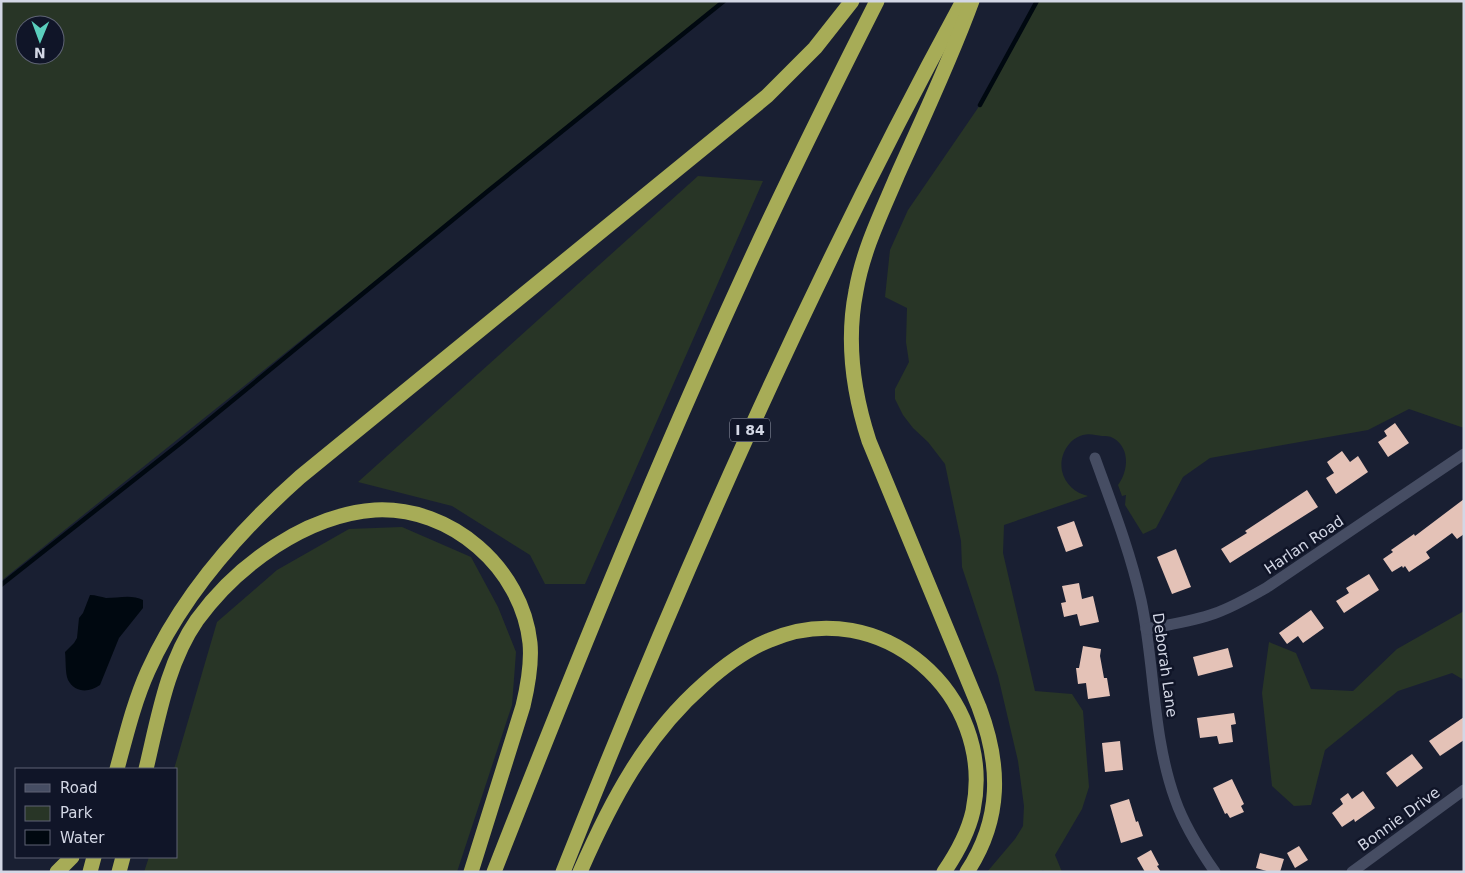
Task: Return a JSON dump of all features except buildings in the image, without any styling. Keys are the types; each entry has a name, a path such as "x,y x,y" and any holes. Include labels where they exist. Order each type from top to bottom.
{"highway":[{"path":"117,768 138,698 148,671 168,630 184,604 206,575 250,524 314,466 767,96 815,48 852,1"},
{"path":"494,872 607,592 710,349 775,208 877,1"},
{"name":"I 84","path":"563,872 655,645 750,430 800,322 856,209 963,1"},
{"path":"967,872 983,843 992,814 996,783 992,745 979,708 869,441 859,407 854,378 851,331 856,291 870,241 958,38 972,1"},
{"path":"146,768 168,685 180,651 197,620 235,577 259,556 284,540 333,520 376,510 398,511 420,516 445,525 466,537 496,565 518,600 527,625 530,642 529,678 523,706 471,872"},
{"path":"580,872 596,835 624,782 654,735 684,702 721,669 755,647 787,634 822,629 859,632 905,651 939,680 963,717 968,728 974,754 975,799 964,836 944,872"},
{"path":"57,872 71,858"},
{"path":"90,872 94,858"},
{"path":"119,872 123,858"}],"street":[{"name":"Harlan Road","path":"1146,629 1182,623 1211,615 1266,588 1464,454"},
{"name":"Deborah Lane","path":"1095,458 1124,539 1140,597 1167,776 1184,821 1215,872"},
{"name":"Bonnie Drive","path":"1352,872 1464,790"}],"green space":[{"path":"1,1 724,1 1,581"},
{"path":"1037,1 1464,1 1464,428 1409,409 1368,430 1210,458 1183,477 1156,528 1143,534 1125,505 1126,495 1122,496 1118,485 1126,467 1125,454 1119,442 1110,437 1090,434 1073,440 1063,454 1062,471 1071,487 1079,493 1088,496 1004,525 1003,553 1035,691 1072,694 1083,711 1089,787 1082,809 1055,855 1062,872 1044,872 1043,870 1041,872 987,872 1015,839 1023,826 1024,806 1018,761 998,676 962,567 961,541 945,464 903,415 895,399 895,389 909,362 906,342 907,308 885,297 890,250 908,210 980,105"},
{"path":"698,176 763,181 585,584 545,584 530,555 452,506 358,482"},
{"path":"402,527 471,557 498,607 516,652 512,705 457,872 144,872 149,858 178,858 178,768 174,768 217,622 277,570 349,529"},
{"path":"1464,611 1464,680 1452,673 1398,691 1325,750 1311,805 1294,806 1272,786 1262,693 1269,642 1296,653 1311,689 1353,691 1397,649"}],"water":[{"path":"90,595 106,598 139,598 143,600 143,608 119,638 100,685 96,688 82,690 74,687 68,680 65,652 77,638 79,618"}],"waterway":[{"path":"1,585 182,442 488,191 724,1"},
{"path":"980,105 1037,1"}]}
